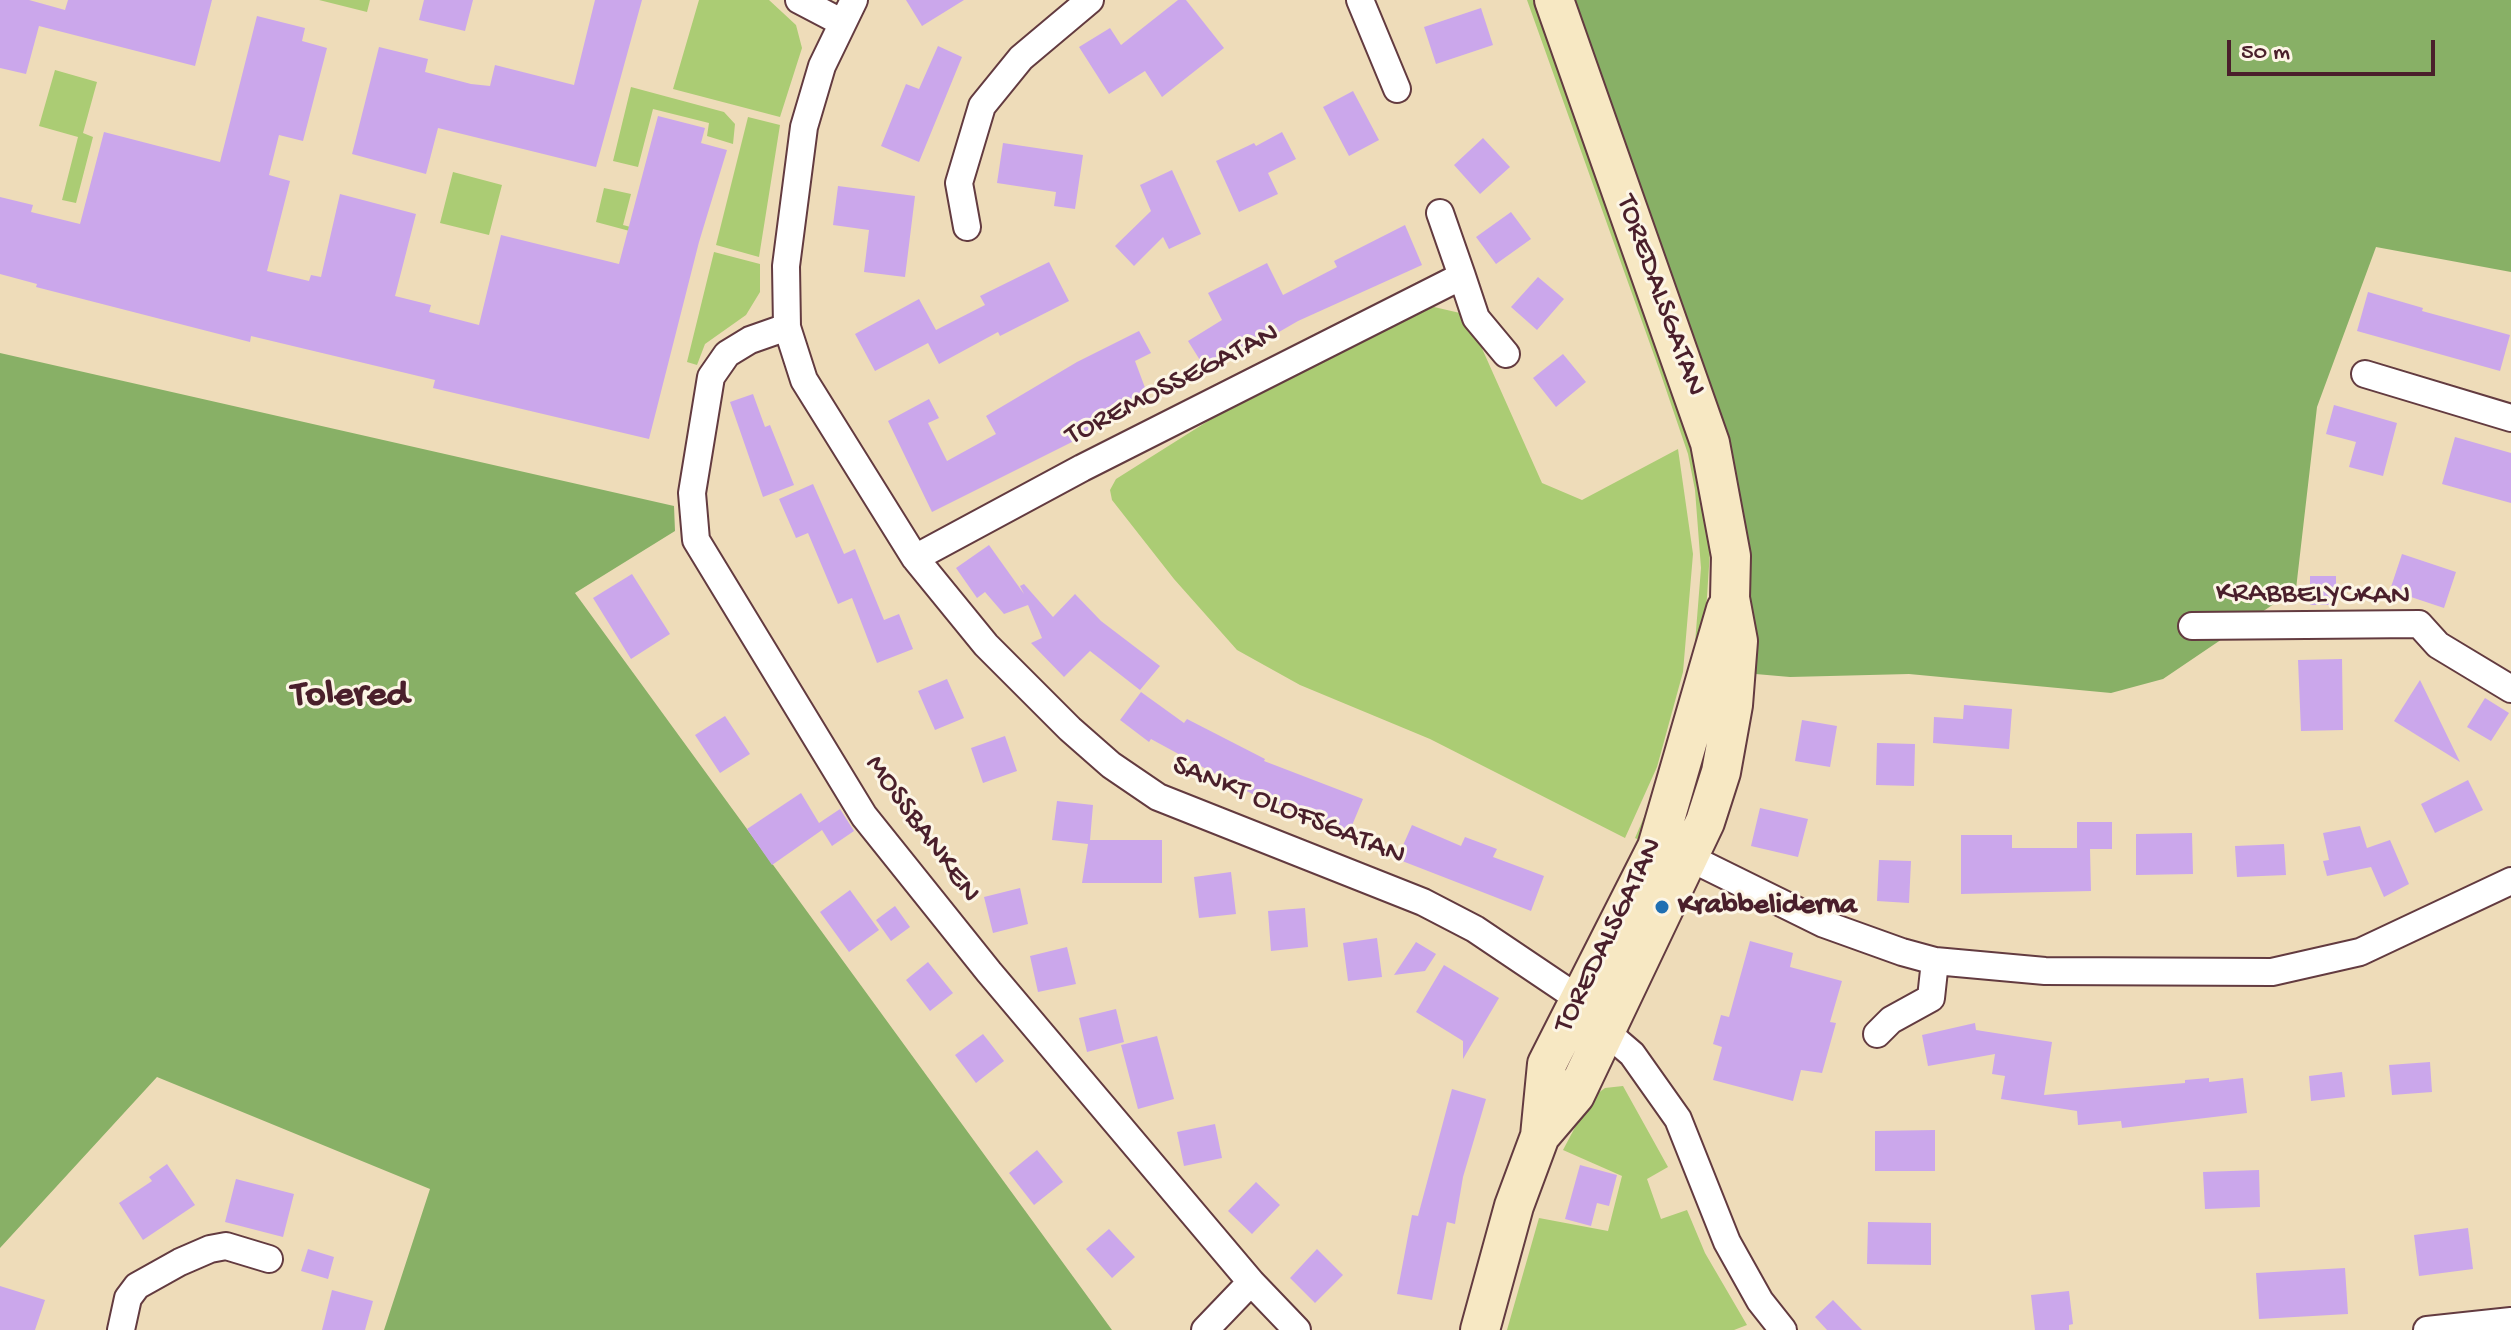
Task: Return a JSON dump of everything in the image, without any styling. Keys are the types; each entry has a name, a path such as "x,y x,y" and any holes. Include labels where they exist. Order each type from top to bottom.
{"street":[{"path":"799,0 848,11"},
{"path":"967,227 959,183 982,106 1021,58 1090,0"},
{"path":"1360,0 1397,89"},
{"name":"TOREDALSGATAN","path":"1540,1136 1575,1095 1604,1030 1673,852 1715,638 1730,598 1731,556 1710,443 1554,0"},
{"name":"SANKT OLOFSGATAN","path":"848,11 822,66 804,127 786,266 787,327 804,380 915,558 986,645 1070,729 1111,765 1151,792 1423,902 1475,929 1579,999 1604,1030 1632,1054 1678,1119 1727,1242 1773,1328"},
{"path":"1440,213 1476,318 1506,354"},
{"name":"TOREMOSSEGATAN","path":"915,558 1082,468 1462,276"},
{"name":"MOSSBANKEN","path":"787,327 750,340 727,354 711,377 692,493 696,540 864,816 998,983 1251,1282 1297,1330"},
{"path":"2365,374 2511,418"},
{"name":"KRABBELYCKAN","path":"2192,626 2419,624 2438,645 2511,689"},
{"path":"1673,852 1824,924 1935,961 2045,971 2272,972 2360,952 2511,881"},
{"name":"TOREDALSGATAN","path":"1480,1330 1514,1206 1540,1136 1547,1064 1579,999 1673,852"},
{"path":"1877,1034 1891,1020 1931,998 1935,961"},
{"path":"121,1330 128,1298 137,1286 180,1262 210,1249 226,1246 269,1259"},
{"path":"1205,1330 1251,1282"},
{"path":"2427,1330 2511,1321"}],"green space":[{"path":"319,0 370,0 367,12"},
{"path":"699,0 769,0 796,25 802,48 780,117 673,89"},
{"path":"1527,0 1536,0 1677,392 1704,496 1710,551 1704,642 1689,709 1648,844 1635,838 1672,752 1692,681 1701,568 1695,490 1688,454 1659,369"},
{"path":"1571,0 2511,0 2511,272 2376,247 2317,407 2296,589 2163,679 2111,693 1909,674 1790,677 1744,673 1747,647"},
{"path":"55,70 97,82 83,133 93,137 76,203 62,200 78,137 39,126"},
{"path":"631,87 724,112 735,124 733,144 707,136 709,123 653,109 638,167 613,161"},
{"path":"748,117 780,125 759,257 716,245"},
{"path":"453,172 502,185 489,235 440,223"},
{"path":"604,188 631,194 623,225 683,241 682,245 596,222"},
{"path":"714,252 760,264 760,292 746,315 705,344 697,365 687,362"},
{"path":"1434,307 1460,313 1472,326 1542,483 1582,500 1678,449 1693,554 1683,672 1657,767 1625,838 1430,739 1300,685 1237,650 1174,579 1112,500 1110,490 1116,479 1216,416 1410,314"},
{"path":"0,353 674,506 675,531 575,593 1112,1330 384,1330 430,1189 157,1077 0,1248"},
{"path":"1623,1086 1668,1167 1647,1179 1661,1219 1687,1210 1705,1253 1747,1325 1734,1330 1507,1330 1539,1218 1608,1231 1622,1176 1563,1150 1590,1099 1605,1088"}],"building":[{"path":"0,0 29,0 65,10 68,0 212,0 195,66 39,26 26,74 0,68"},
{"path":"424,0 473,0 465,31 419,20"},
{"path":"595,0 642,0 596,167 438,128 426,174 352,154 379,47 428,59 425,72 471,84 490,86 495,65 574,85"},
{"path":"906,0 964,0 922,26"},
{"path":"1178,0 1186,0 1224,48 1162,97 1145,71 1109,94 1079,47 1110,28 1121,45"},
{"path":"1481,8 1493,45 1436,64 1424,27"},
{"path":"257,16 305,28 302,41 327,48 303,141 279,135 269,175 290,181 267,271 309,281 311,275 321,277 340,194 416,214 395,296 431,305 429,312 479,325 501,235 619,264 658,116 705,128 701,143 727,150 699,242 649,439 433,388 435,380 251,336 250,342 36,287 37,284 0,274 0,197 33,205 31,212 80,224 104,132 220,162"},
{"path":"938,46 962,57 919,162 881,146 906,84 919,89"},
{"path":"1353,91 1379,140 1349,156 1323,107"},
{"path":"1282,132 1296,159 1268,173 1278,194 1239,212 1216,161"},
{"path":"1483,138 1510,167 1480,194 1454,165"},
{"path":"1003,143 1083,155 1075,209 1054,206 1056,192 997,183"},
{"path":"1172,170 1201,234 1169,249 1163,237 1134,266 1115,246 1151,211 1140,185"},
{"path":"838,186 915,196 905,277 864,272 869,230 833,225"},
{"path":"1511,212 1531,239 1496,264 1476,237"},
{"path":"1405,225 1422,265 1298,321 1208,373 1188,341 1222,320 1208,293 1267,263 1283,295 1337,267 1334,261"},
{"path":"1049,262 1069,301 1000,336 998,332 939,364 928,343 875,371 855,334 919,299 936,330 985,305 980,296"},
{"path":"1538,277 1564,299 1537,330 1511,307"},
{"path":"2368,292 2423,308 2422,311 2510,335 2500,371 2357,331"},
{"path":"1139,331 1151,353 1135,361 1150,401 1106,418 1108,424 932,512 888,421 929,399 939,418 928,423 947,461 996,434 986,416 1077,362"},
{"path":"1563,354 1586,382 1556,407 1533,378"},
{"path":"753,394 765,427 770,425 794,485 763,497 730,402"},
{"path":"2334,405 2397,423 2383,476 2349,467 2356,442 2326,434"},
{"path":"2455,437 2511,453 2511,503 2442,484"},
{"path":"813,484 844,554 855,549 884,620 899,614 913,649 877,663 852,598 838,604 808,533 796,538 779,499"},
{"path":"989,545 1024,594 1020,586 1024,584 1053,617 1075,594 1101,621 1160,666 1140,690 1090,651 1064,677 1031,643 1042,638 1028,605 1004,614 985,592 977,598 956,568"},
{"path":"2402,554 2456,572 2444,608 2390,590"},
{"path":"632,574 670,634 631,659 593,598"},
{"path":"2310,576 2336,576 2336,605 2310,605"},
{"path":"2342,659 2343,730 2301,731 2298,660"},
{"path":"947,679 964,718 935,730 918,691"},
{"path":"2420,680 2460,762 2394,721"},
{"path":"1141,692 1184,723 1187,719 1264,761 1363,799 1348,835 1254,795 1151,739 1149,742 1120,720"},
{"path":"2485,698 2509,713 2491,741 2467,727"},
{"path":"1964,705 2012,709 2009,749 1933,743 1934,717 1963,719"},
{"path":"725,716 750,754 720,773 695,735"},
{"path":"1802,720 1837,726 1830,767 1795,761"},
{"path":"1005,736 1017,771 983,783 971,748"},
{"path":"1877,743 1915,744 1914,786 1876,785"},
{"path":"2468,780 2483,810 2435,833 2421,804"},
{"path":"801,793 819,823 840,809 854,831 832,846 822,830 772,865 747,829"},
{"path":"1057,801 1093,805 1090,840 1162,840 1162,883 1082,883 1088,844 1052,840"},
{"path":"1760,808 1808,819 1798,857 1751,846"},
{"path":"2077,822 2112,822 2112,849 2090,849 2091,891 1961,894 1961,835 2012,835 2012,848 2077,848"},
{"path":"1412,825 1461,846 1465,837 1497,849 1493,857 1544,876 1531,911 1397,859"},
{"path":"2360,826 2367,848 2390,840 2409,884 2384,897 2371,867 2327,876 2323,861 2329,860 2323,833"},
{"path":"2192,833 2193,874 2136,875 2136,834"},
{"path":"2284,844 2286,875 2237,877 2235,846"},
{"path":"1879,860 1911,861 1909,903 1877,901"},
{"path":"1231,872 1236,914 1199,918 1194,877"},
{"path":"1020,888 1028,924 993,933 984,897"},
{"path":"850,890 879,930 849,952 820,912"},
{"path":"895,906 910,927 891,941 876,920"},
{"path":"1305,908 1308,947 1271,951 1268,911"},
{"path":"1377,938 1382,977 1348,981 1343,943"},
{"path":"1750,941 1793,953 1790,967 1842,981 1830,1022 1836,1023 1822,1073 1801,1070 1793,1101 1713,1080 1722,1047 1713,1044 1721,1015 1729,1017"},
{"path":"1416,942 1436,954 1425,971 1394,975"},
{"path":"1067,947 1076,984 1038,992 1030,956"},
{"path":"928,962 953,993 930,1011 906,980"},
{"path":"1444,965 1499,998 1463,1059 1463,1041 1416,1012"},
{"path":"1116,1009 1124,1042 1087,1052 1079,1018"},
{"path":"1975,1023 1976,1030 2052,1042 2044,1095 2185,1083 2185,1080 2209,1078 2209,1082 2243,1078 2247,1113 2122,1128 2121,1121 2078,1125 2077,1111 2001,1099 2005,1076 1992,1074 1995,1054 1928,1066 1922,1035"},
{"path":"983,1034 1004,1061 976,1083 955,1055"},
{"path":"1157,1036 1174,1099 1138,1109 1121,1045"},
{"path":"2430,1062 2432,1092 2392,1095 2389,1065"},
{"path":"2342,1072 2345,1097 2311,1101 2309,1076"},
{"path":"1452,1089 1486,1099 1463,1177 1455,1224 1447,1222 1432,1300 1397,1294 1412,1215 1418,1216"},
{"path":"1215,1124 1222,1158 1184,1166 1177,1132"},
{"path":"1935,1130 1935,1171 1875,1171 1875,1131"},
{"path":"1037,1150 1063,1182 1034,1205 1009,1173"},
{"path":"167,1164 195,1205 143,1240 119,1203 152,1181 149,1177"},
{"path":"1580,1165 1617,1175 1609,1206 1597,1203 1591,1226 1565,1219"},
{"path":"2259,1170 2260,1207 2205,1209 2203,1172"},
{"path":"236,1179 294,1194 283,1237 225,1222"},
{"path":"1256,1182 1280,1205 1252,1234 1228,1211"},
{"path":"1868,1222 1931,1223 1931,1265 1867,1264"},
{"path":"2468,1228 2473,1269 2419,1276 2414,1235"},
{"path":"1109,1229 1135,1257 1112,1278 1086,1249"},
{"path":"308,1249 334,1257 328,1279 301,1271"},
{"path":"1317,1249 1343,1275 1315,1303 1290,1278"},
{"path":"2345,1268 2348,1314 2259,1319 2256,1273"},
{"path":"0,1286 45,1300 35,1330 0,1330"},
{"path":"332,1290 373,1301 365,1330 322,1330"},
{"path":"2069,1291 2073,1324 2069,1325 2069,1330 2035,1330 2031,1295"},
{"path":"1833,1300 1862,1330 1827,1330 1815,1317"}],"place":[{"name":"Krabbeliderna","path":"1662,907"}],"district":[{"name":"Tolered","path":"350,697"}]}
